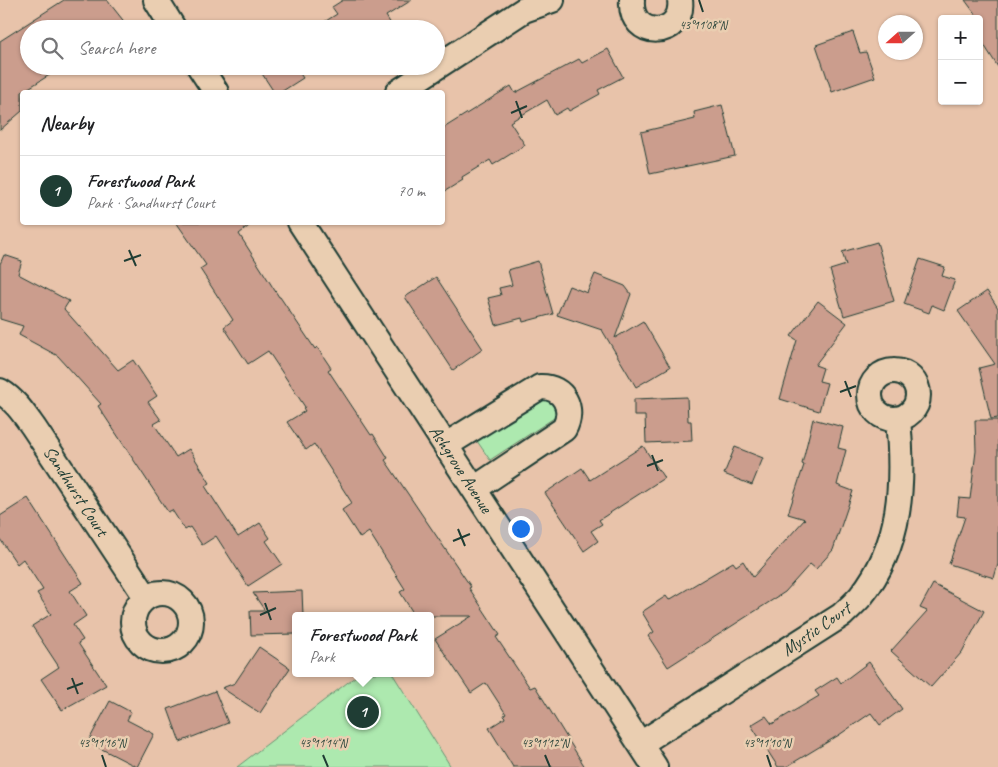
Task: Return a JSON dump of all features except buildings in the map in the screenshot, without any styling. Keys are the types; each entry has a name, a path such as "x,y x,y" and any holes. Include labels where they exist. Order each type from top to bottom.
{"street":[{"path":"156,0 168,20"},
{"path":"445,61 524,10 552,0"},
{"path":"632,0 633,15 638,22 653,30 662,30 676,21 680,13 680,0"},
{"path":"205,75 215,90"},
{"path":"401,90 424,75"},
{"name":"Ashgrove Avenue","path":"302,225 655,767"},
{"path":"446,445 540,387 553,388 565,399 569,415 564,429 474,489"},
{"name":"Sandhurst Court","path":"0,391 8,395 34,428 146,597"},
{"name":"Mystic Court","path":"640,744 842,615 861,595 887,551 896,523 900,494 898,420"}],"green space":[{"path":"544,399 550,400 557,406 557,415 490,460 477,441"},
{"path":"355,677 395,677 451,767 237,767"}],"place":[{"name":"Forestwood Park","path":"363,712"}]}
